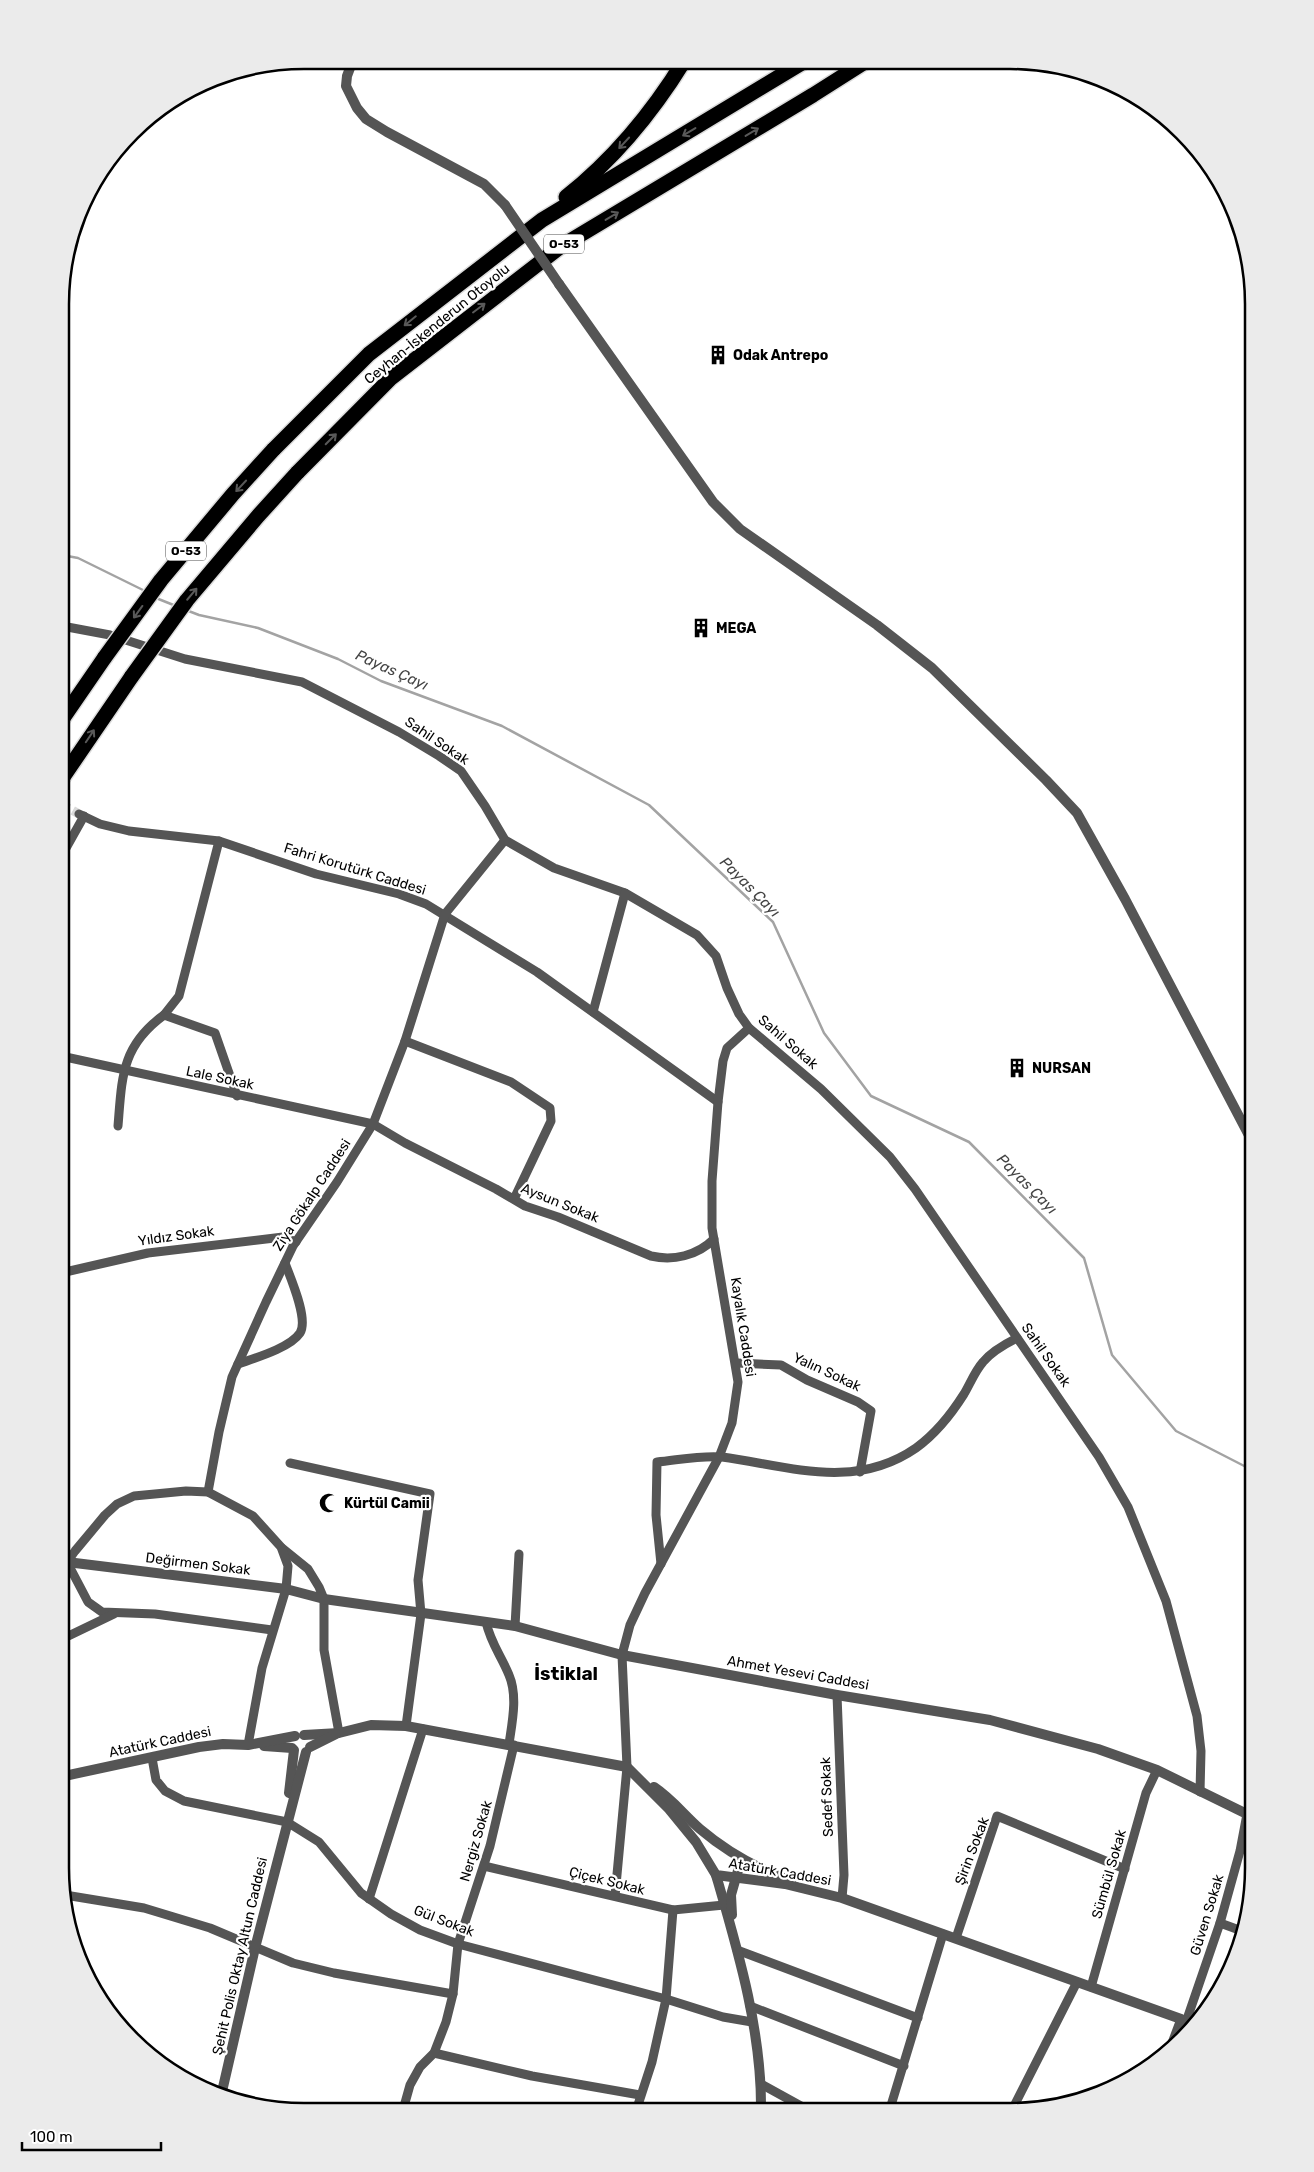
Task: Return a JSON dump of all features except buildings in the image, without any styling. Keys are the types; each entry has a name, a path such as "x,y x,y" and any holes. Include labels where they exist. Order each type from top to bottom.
{"highway":[{"path":"433,303 575,190 605,163 635,132 662,97 679,69"},
{"name":"Ceyhan-İskenderun Otoyolu","path":"69,711 161,580 274,450 369,354 542,220 794,69"},
{"name":"Ceyhan-İskenderun Otoyolu","path":"69,768 187,600 297,473 391,378 560,247 854,69"},
{"path":"813,95 864,69"}],"street":[{"path":"350,69 346,86 357,108 366,119 484,184 505,205 713,502 740,529 877,625 932,668 1077,813 1125,899 1245,1128"},
{"name":"Sahil Sokak","path":"69,627 110,635 185,659 302,682 399,732 461,771 505,840 554,868 625,892 697,935 716,956 727,988 739,1014 749,1028 822,1089 890,1157 915,1189 1099,1457 1128,1507 1166,1601 1197,1716 1201,1751 1200,1792"},
{"name":"Fahri Korutürk Caddesi","path":"69,841 82,815 100,824 129,831 219,841 316,874 399,894 426,904 536,972 718,1102"},
{"path":"445,914 505,840"},
{"path":"118,1126 123,1070 131,1052 146,1028 164,1015 179,996 219,841"},
{"path":"593,1012 605,975 625,892"},
{"name":"Ziya Gökalp Caddesi","path":"208,1492 225,1403 232,1377 296,1242 374,1124 405,1041 445,914"},
{"path":"164,1015 215,1033 237,1096"},
{"name":"Kayalık Caddesi","path":"615,1896 626,1767 622,1655 630,1625 720,1457 732,1422 738,1382 712,1228 712,1181 718,1102 727,1048 749,1028"},
{"path":"405,1041 511,1082 550,1108 552,1121 514,1199"},
{"name":"Lale Sokak","path":"69,1058 237,1096 374,1124"},
{"name":"Aysun Sokak","path":"374,1124 405,1143 525,1206 558,1217 631,1249 666,1260 699,1251 714,1239"},
{"name":"Yıldız Sokak","path":"69,1271 148,1253 283,1237 296,1242"},
{"path":"238,1364 286,1344 300,1333 303,1323 296,1292 285,1263"},
{"path":"661,1564 656,1515 658,1462 720,1457 799,1471 860,1472 892,1461 917,1447 941,1424 957,1404 983,1362 1000,1348 1017,1338"},
{"name":"Yalın Sokak","path":"736,1363 781,1365 807,1380 858,1402 871,1410 860,1472"},
{"path":"290,1464 430,1494 418,1580 421,1614 406,1726"},
{"path":"69,1561 105,1515 117,1504 134,1496 208,1492 253,1516 281,1547 308,1569 320,1587 324,1599 324,1650 339,1733 300,1753 293,1749 248,1745 262,1668 286,1589 288,1566 281,1547"},
{"path":"515,1626 520,1554"},
{"name":"Değirmen Sokak","path":"69,1562 286,1589 324,1599"},
{"path":"69,1564 92,1607 102,1612 115,1614 155,1614 272,1630"},
{"name":"Ahmet Yesevi Caddesi","path":"324,1599 515,1626 622,1655 837,1695 990,1720 1098,1749 1157,1770 1245,1814"},
{"path":"69,1636 115,1614"},
{"name":"Nergiz Sokak","path":"405,2103 410,2085 420,2067 434,2052 446,2022 453,1994 458,1944 484,1866 511,1745 514,1688 509,1674 490,1639 486,1622"},
{"name":"Sedef Sokak","path":"837,1695 844,1875 842,1898"},
{"name":"Atatürk Caddesi","path":"69,1775 199,1747 223,1744 248,1745 300,1735 339,1733 371,1726 406,1726 626,1767 669,1809 696,1842 716,1875 785,1884 842,1898 1187,2022"},
{"path":"369,1899 423,1729"},
{"path":"293,1749 292,1741 300,1735 309,1738 308,1750"},
{"name":"Şehit Polis Oktay Altun Caddesi","path":"287,1822 293,1749"},
{"name":"Şehit Polis Oktay Altun Caddesi","path":"222,2088 287,1822 308,1750"},
{"name":"Gül Sokak","path":"152,1758 156,1780 166,1791 184,1801 287,1822 319,1842 361,1893 391,1914 420,1930 458,1944 666,1999 723,2017 752,2022"},
{"path":"626,1767 664,1794 700,1830 738,1858 782,1877 842,1898"},
{"name":"Sümbül Sokak","path":"1091,1987 1146,1793 1157,1770"},
{"name":"Şirin Sokak","path":"956,1938 997,1816 1125,1869"},
{"name":"Güven Sokak","path":"1187,2022 1220,1923 1245,1834"},
{"path":"710,1866 715,1849 728,1849"},
{"path":"736,1945 731,1895 739,1867 738,1858"},
{"name":"Çiçek Sokak","path":"484,1866 672,1910 724,1905"},
{"path":"716,1875 736,1945 750,2006 761,2084 760,2103"},
{"path":"71,1896 144,1908 210,1928 293,1963 334,1973 453,1994"},
{"path":"638,2103 652,2062 666,1999 672,1910"},
{"path":"1220,1923 1237,1929"},
{"path":"892,2103 943,1934"},
{"path":"736,1945 918,2018"},
{"path":"1016,2103 1077,1982"},
{"path":"750,2006 904,2066"},
{"path":"434,2052 532,2076 640,2095"},
{"path":"761,2084 794,2103"}],"waterway":[{"name":"Payas Çayı","path":"69,556 78,558 147,592"},
{"name":"Payas Çayı","path":"156,598 176,606"},
{"name":"Payas Çayı","path":"186,610 199,615 258,628 338,659 381,681 502,726 649,805 773,922 824,1033 871,1096 969,1142 1084,1258 1112,1355 1176,1431 1245,1466"}],"tunnel":[{"path":"69,808 79,814"}],"place":[{"name":"Odak Antrepo","path":"718,355"},
{"name":"MEGA","path":"701,628"},
{"name":"NURSAN","path":"1017,1068"},
{"name":"Kürtül Camii","path":"329,1503"}],"district":[{"name":"İstiklal","path":"566,1673"}]}
